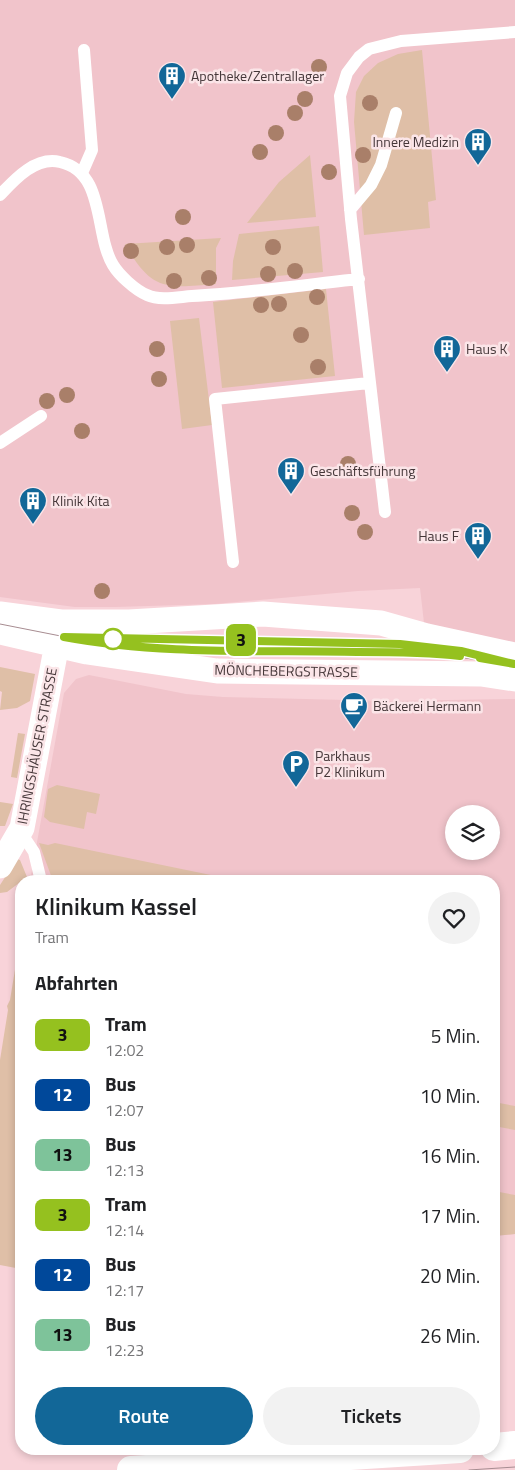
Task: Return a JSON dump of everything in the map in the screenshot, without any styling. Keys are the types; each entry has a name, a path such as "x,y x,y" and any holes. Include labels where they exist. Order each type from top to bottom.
{"main road":[{"path":"500,1446 515,1445"},
{"path":"131,1470 366,1455"}],"street":[{"name":"MÖNCHEBERGSTRASSE","path":"0,614 59,633 87,652 217,671 481,674 515,679"},
{"name":"MÖNCHEBERGSTRASSE","path":"0,632 59,633 129,622 262,614 371,622 515,656"},
{"name":"IHRINGSHÄUSER STRASSE","path":"0,866 20,831 34,770 59,633"}],"lane":[{"path":"385,512 350,210 340,96 347,73 359,57 369,49 401,41 515,32"},
{"path":"82,173 92,150 84,50"},
{"path":"350,210 371,185 381,165 396,113"},
{"path":"0,195 23,172 42,163 55,161 68,164 82,173 91,189 112,264 126,280 146,295 159,298 212,295 358,279"},
{"path":"233,562 215,399 369,383"},
{"path":"0,443 42,416"},
{"path":"20,831 34,852 40,875"}],"shaded area":[{"path":"0,0 515,0 515,644 424,623 420,588 358,591 215,604 115,607 75,607 0,597"},
{"path":"422,50 436,200 428,202 430,228 364,235 354,122 356,92 364,76 378,63 398,54"},
{"path":"310,155 316,217 247,223 279,182"},
{"path":"319,226 323,272 232,280 233,261 239,234"},
{"path":"221,238 216,248 216,284 184,286 162,284 152,279 135,260 125,244"},
{"path":"326,289 335,376 222,388 213,302"},
{"path":"199,318 212,425 182,429 170,321"},
{"path":"0,667 35,674 30,701 17,708 0,710 2,692 0,691"},
{"path":"89,675 186,694 223,697 387,701 515,699 515,1234 500,1235 500,875 31,875 64,693 76,679"},
{"path":"18,733 25,734 17,778 11,777"},
{"path":"57,785 100,794 96,814 87,812 84,829 50,822 44,817 48,789"},
{"path":"0,802 13,804 5,826 0,826"},
{"path":"39,843 48,845 55,843 211,875 51,875"},
{"path":"17,859 20,860 26,875 15,875 15,886 7,892 0,893 0,885"},
{"path":"15,970 15,1268 0,1265 0,1060 8,1010 7,1006 10,1000"},
{"path":"500,1103 515,1106 515,1130 500,1127"},
{"path":"500,1192 515,1195 515,1234 500,1235"}],"tram line":[{"path":"0,624 96,643 137,648 430,653 514,665"},
{"name":"3","path":"460,656 400,652 156,649 96,643 64,637 400,644 461,651 514,664 480,658"},
{"path":"109,639 381,643 431,647"},
{"path":"469,1470 515,1467"}],"place":[{"name":"Apotheke/Zentrallager","path":"172,100"},
{"name":"Innere Medizin","path":"478,166"},
{"name":"Haus K","path":"447,373"},
{"name":"Geschäftsführung","path":"291,495"},
{"name":"Klinik Kita","path":"33,525"},
{"name":"Haus F","path":"478,560"},
{"name":"Bäckerei Hermann","path":"354,730"},
{"name":"Parkhaus P2 Klinikum","path":"296,788"}]}
